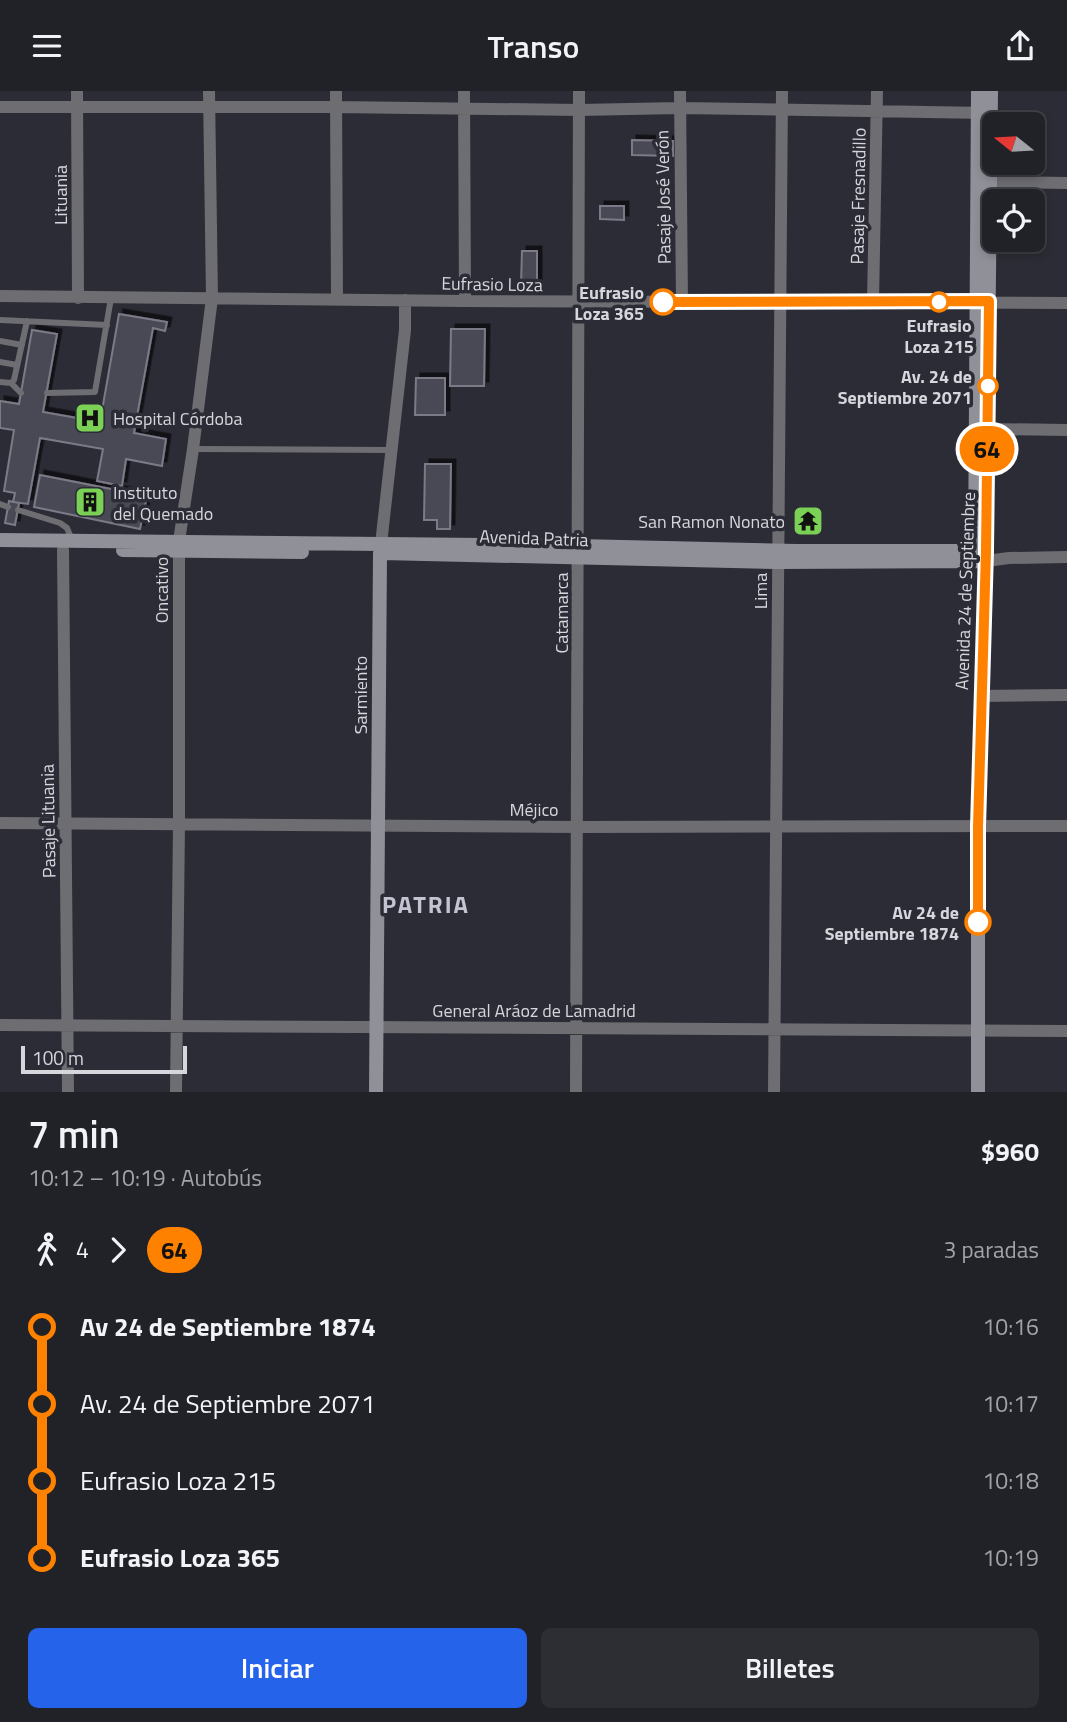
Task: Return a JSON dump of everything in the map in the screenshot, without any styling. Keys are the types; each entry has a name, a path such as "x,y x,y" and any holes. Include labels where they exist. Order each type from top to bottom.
{"main road":[{"name":"Avenida 24 de Septiembre","path":"978,91 984,112"},
{"name":"Avenida 24 de Septiembre","path":"984,112 991,91"},
{"name":"Avenida 24 de Septiembre","path":"980,556 975,534 983,175"},
{"name":"Avenida 24 de Septiembre","path":"978,1092 980,556 987,429 982,301 989,175"},
{"name":"Avenida Patria","path":"0,540 67,545 777,556 980,556"},
{"name":"Avenida Patria","path":"0,549 67,545"},
{"name":"Sarmiento","path":"376,1092 381,548"}],"street":[{"name":"Lituania","path":"77,91 78,298"},
{"name":"Oncativo","path":"176,1092 180,824 179,546 212,299 209,91"},
{"path":"336,91 337,299"},
{"path":"464,91 465,302"},
{"name":"Catamarca","path":"576,1092 579,91"},
{"name":"Pasaje José Verón","path":"680,91 682,303"},
{"name":"Lima","path":"774,1092 782,91"},
{"name":"Pasaje Fresnadillo","path":"873,302 877,91"},
{"path":"0,107 781,109 982,113"},
{"path":"990,182 1067,183"},
{"name":"Eufrasio Loza","path":"0,296 465,302 1067,303"},
{"name":"Sarmiento","path":"381,548 405,330 405,300"},
{"path":"987,429 1067,430"},
{"name":"Pasaje Lituania","path":"67,545 65,823 68,1092"},
{"name":"Avenida Patria","path":"980,556 1067,557"},
{"path":"981,696 1067,695"},
{"name":"Méjico","path":"0,823 578,827 1067,826"},
{"name":"General Aráoz de Lamadrid","path":"0,1025 1067,1031"}],"lane":[{"path":"47,393 95,392 111,298"},
{"path":"0,320 107,325"},
{"path":"11,383 14,380 27,321"},
{"path":"0,341 22,345"},
{"path":"0,362 17,365"},
{"path":"0,382 11,383 21,393"},
{"path":"193,449 391,450"},
{"path":"0,504 8,507"},
{"path":"18,510 60,523 67,528 67,545"}],"building":[{"path":"632,140 673,141 673,156 632,155"},
{"path":"600,206 624,206 624,220 600,219"},
{"path":"522,251 537,251 537,284 521,284"},
{"path":"119,314 167,322 165,331 153,328 134,433 166,439 162,466 126,459 122,486 97,481 103,449 40,438 28,504 13,502 15,493 4,491 14,430 0,428 0,401 19,404 32,330 57,334 43,412 100,422"},
{"path":"451,329 485,329 484,386 450,386"},
{"path":"416,378 445,378 445,415 415,415"},
{"path":"425,464 451,464 450,529 437,529 437,520 424,520"},
{"name":"Instituto del Quemado","path":"40,475 147,496 140,529 34,507"},
{"path":"9,501 19,503 15,525 5,523"}],"bus line":[{"name":"64","path":"663,302 989,301 978,922"}],"place":[{"name":"Eufrasio Loza 365","path":"663,302"},
{"name":"Eufrasio Loza 215","path":"939,302"},
{"name":"Av. 24 de Septiembre 2071","path":"988,386"},
{"name":"Hospital Córdoba","path":"90,418"},
{"name":"Instituto del Quemado","path":"90,502"},
{"name":"San Ramon Nonato","path":"808,521"},
{"name":"Av 24 de Septiembre 1874","path":"978,922"}],"district":[{"name":"PATRIA","path":"426,904"}]}
